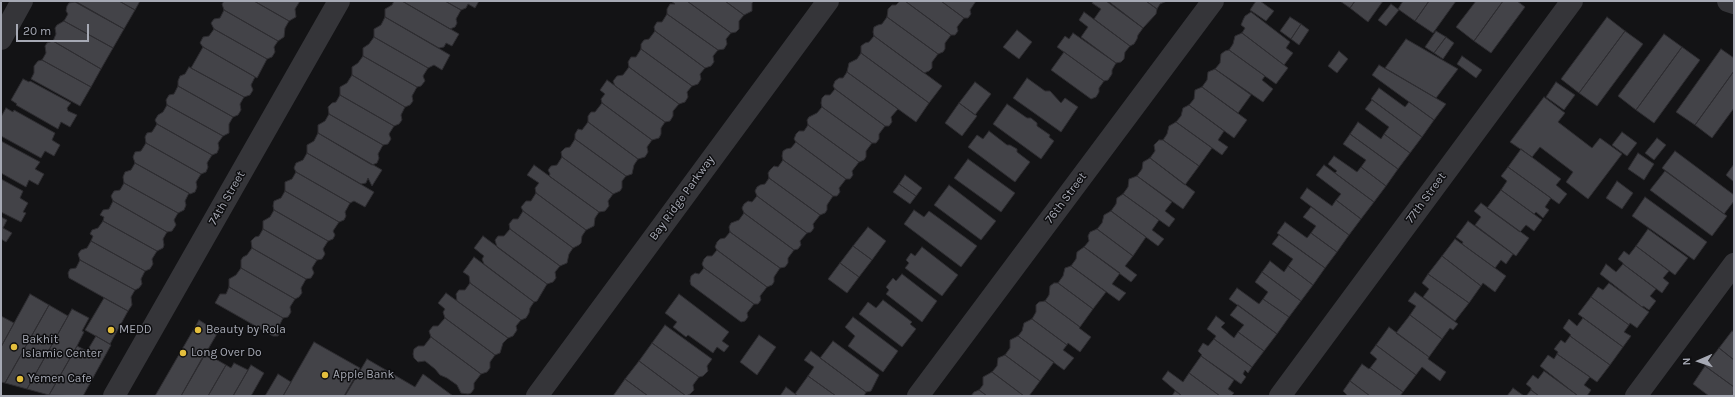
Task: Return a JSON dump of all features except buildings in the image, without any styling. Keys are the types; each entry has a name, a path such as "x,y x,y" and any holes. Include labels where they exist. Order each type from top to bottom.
{"street":[{"path":"1,39 22,1"},
{"name":"74th Street","path":"114,396 339,1"},
{"name":"Bay Ridge Parkway","path":"537,396 828,1"},
{"name":"76th Street","path":"918,396 1213,1"},
{"name":"77th Street","path":"1280,396 1572,1"},
{"path":"1728,1 1734,3"},
{"path":"1636,396 1734,264"}],"place":[{"name":"MEDD","path":"111,330"},
{"name":"Beauty by Rola","path":"198,330"},
{"name":"Bakhit Islamic Center","path":"14,347"},
{"name":"Long Over Do","path":"183,353"},
{"name":"Apple Bank","path":"325,375"},
{"name":"Yemen Cafe","path":"20,379"}]}
